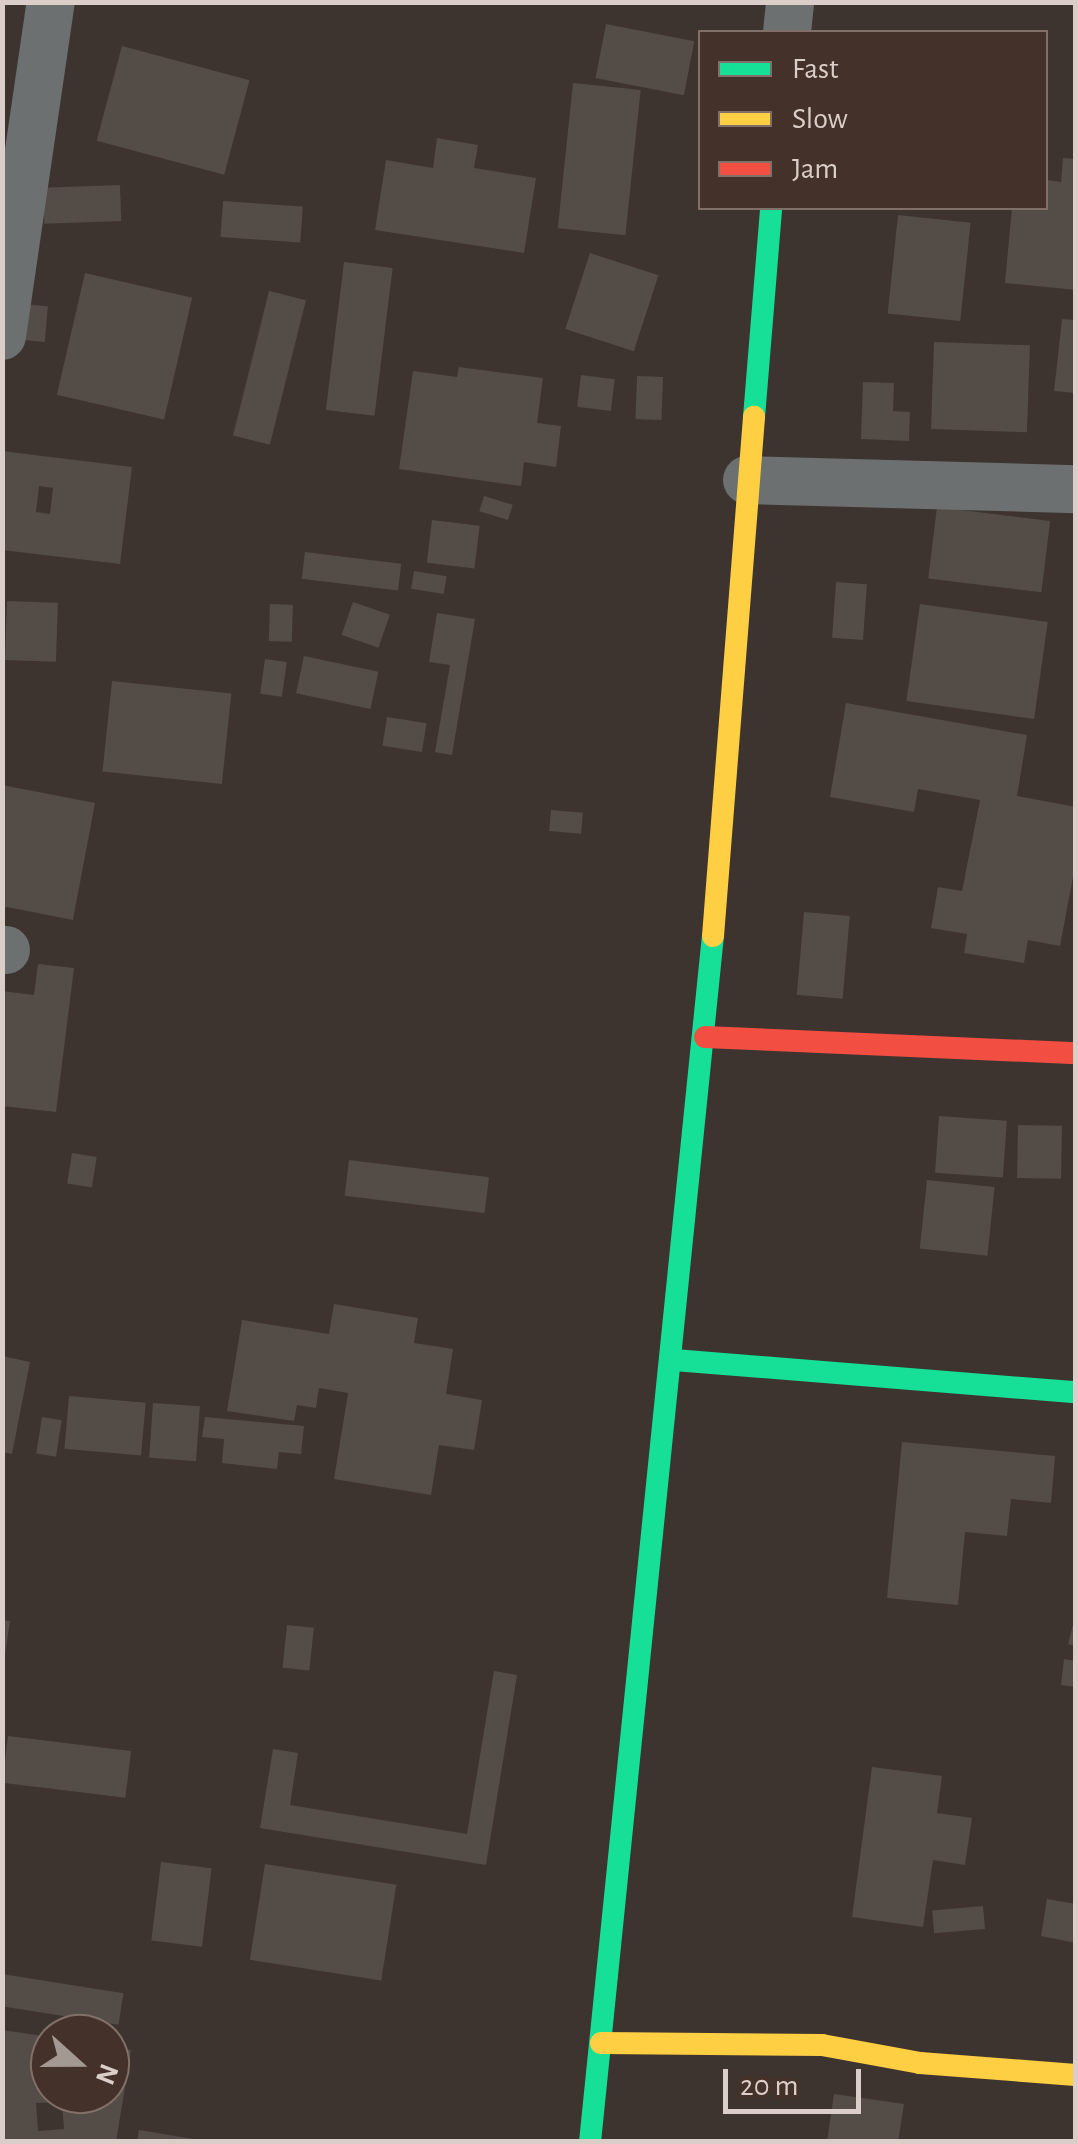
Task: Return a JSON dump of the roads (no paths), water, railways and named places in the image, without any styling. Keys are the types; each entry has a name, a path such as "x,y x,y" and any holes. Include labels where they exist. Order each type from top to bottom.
{"street":[{"path":"2,336 52,2"},
{"path":"787,30 790,2"},
{"path":"590,2142 705,1038 746,480 771,210"},
{"path":"746,480 1076,488"},
{"path":"705,1038 1076,1053"},
{"path":"674,1360 1076,1392"},
{"path":"602,2042 822,2045 920,2063 1076,2075"}]}
